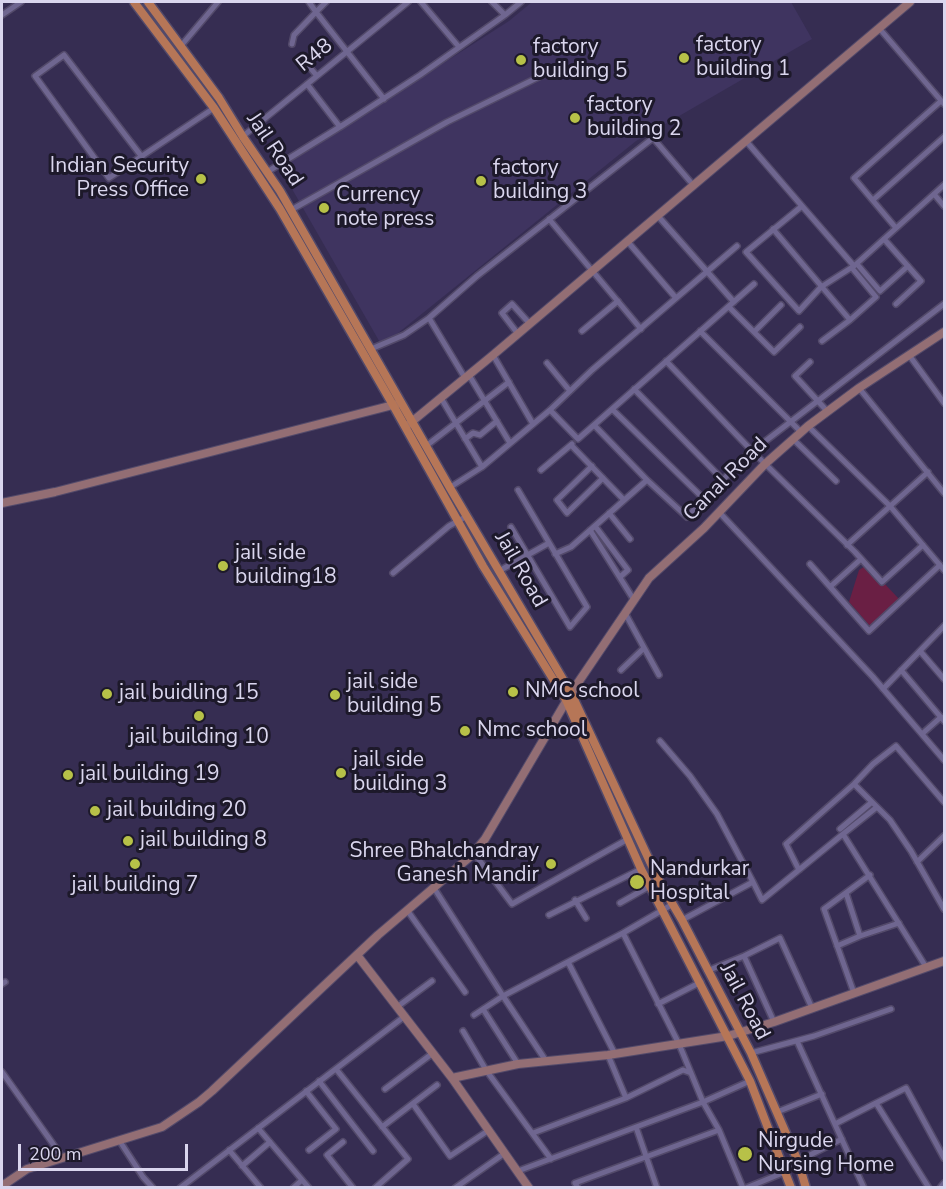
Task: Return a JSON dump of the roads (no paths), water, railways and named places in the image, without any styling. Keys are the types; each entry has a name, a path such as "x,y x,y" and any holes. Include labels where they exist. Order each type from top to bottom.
{"main road":[{"path":"137,2 239,139 335,306 397,404"},
{"name":"Jail Road","path":"148,2 219,98 239,139 267,172 291,210 370,349 408,424 426,446 500,571 568,696 659,881 682,920 751,1053 798,1161 806,1188"},
{"path":"335,306 344,302"},
{"path":"408,424 457,522 568,696 641,869 750,1081 791,1188"}],"street":[{"path":"2,15 21,2"},
{"path":"180,47 218,2"},
{"path":"309,2 384,99"},
{"path":"292,44 294,35 326,2"},
{"name":"R48","path":"239,139 408,2"},
{"path":"421,2 459,47"},
{"path":"492,2 505,15"},
{"path":"267,172 384,99 521,2"},
{"path":"408,424 494,355 910,2"},
{"path":"879,28 941,100"},
{"path":"142,157 64,55 35,76 109,178 142,157 214,108"},
{"path":"302,58 317,76"},
{"path":"291,210 447,122 549,72"},
{"path":"308,84 340,126"},
{"path":"896,228 854,178 941,100 945,91"},
{"path":"873,200 945,137"},
{"path":"370,349 404,335 429,318 477,276 653,138 694,186"},
{"path":"746,141 854,266 880,291 908,266"},
{"path":"802,206 746,252 799,311 821,287 854,266 945,185"},
{"path":"934,194 945,206"},
{"path":"658,216 707,272 754,332 774,352 800,327"},
{"path":"549,219 641,329"},
{"path":"773,229 850,320"},
{"path":"884,239 921,281 896,304"},
{"path":"628,242 676,298"},
{"path":"441,493 482,467 737,246"},
{"path":"822,342 876,297 854,266"},
{"path":"541,470 754,284"},
{"path":"582,331 618,301"},
{"path":"518,334 502,313 512,304 530,324"},
{"path":"594,425 681,514 687,517 752,451 945,304"},
{"path":"754,332 781,305"},
{"path":"429,318 485,400 510,443"},
{"path":"700,331 801,432"},
{"name":"Canal Road","path":"2,1186 27,1169 162,1127 199,1102 357,955 474,853 518,785 568,696 650,578 765,464 808,426 859,388 945,332"},
{"path":"494,355 533,424"},
{"path":"909,355 945,403"},
{"path":"666,361 882,582 923,545"},
{"path":"810,362 795,376 827,411"},
{"path":"547,363 570,391"},
{"path":"426,446 509,382"},
{"path":"859,388 945,493"},
{"path":"634,389 723,480"},
{"path":"441,398 482,467"},
{"path":"2,503 54,492 397,404"},
{"path":"612,409 704,499"},
{"path":"550,410 578,439"},
{"path":"465,439 473,433 480,435 497,421"},
{"path":"808,426 890,507 942,568 869,631 810,564"},
{"path":"793,439 836,481"},
{"path":"571,445 624,500"},
{"path":"592,466 557,500 567,513 603,478"},
{"path":"847,545 928,472"},
{"path":"555,554 572,547 647,480"},
{"path":"511,527 570,627 587,608 518,490"},
{"path":"719,512 883,689 945,760"},
{"path":"609,513 630,539"},
{"path":"393,573 467,516"},
{"path":"592,528 634,600"},
{"path":"592,528 628,570 620,578"},
{"path":"500,571 549,543"},
{"path":"831,586 861,559"},
{"path":"625,613 659,675"},
{"path":"883,689 945,626"},
{"path":"621,670 645,648"},
{"path":"920,651 945,679"},
{"path":"901,670 943,719 922,734"},
{"path":"660,741 690,776 717,814 762,900 799,870 872,802"},
{"path":"799,870 786,844 854,784 873,764 896,746 945,802"},
{"path":"854,784 890,820 945,909"},
{"path":"842,831 877,807"},
{"path":"842,831 926,967"},
{"path":"917,862 945,836"},
{"path":"474,853 512,904 628,839"},
{"path":"549,915 641,869"},
{"path":"854,993 824,909 870,875"},
{"path":"682,920 753,882"},
{"path":"620,903 650,886"},
{"path":"434,888 546,1061"},
{"path":"846,893 860,936"},
{"path":"937,896 945,894"},
{"path":"575,900 586,918"},
{"path":"474,1015 503,996 673,904"},
{"path":"407,910 465,992"},
{"path":"837,946 899,923"},
{"path":"623,933 679,1044 703,1102 719,1130 744,1188 785,1172 798,1161 842,1139"},
{"path":"707,970 744,956 780,938 812,1008"},
{"path":"357,955 452,1078 529,1188"},
{"path":"744,956 774,1022"},
{"path":"452,1078 518,1064 612,1054 728,1036 945,961"},
{"path":"568,962 612,1054 626,1098"},
{"path":"397,1006 432,981"},
{"path":"658,1004 701,982"},
{"path":"483,1009 518,1064"},
{"path":"751,1053 797,1041 891,1009"},
{"path":"180,1188 405,1016"},
{"path":"463,1031 486,1070 551,1159"},
{"path":"797,1041 864,1188"},
{"path":"385,1089 433,1053"},
{"path":"336,1069 408,1159 375,1188"},
{"path":"533,1133 626,1098 683,1070 691,1074"},
{"path":"2,1072 63,1158"},
{"path":"319,1081 373,1151"},
{"path":"518,1171 703,1102 750,1081"},
{"path":"382,1127 437,1085"},
{"path":"835,1124 906,1088 945,1158"},
{"path":"306,1091 336,1129 309,1150"},
{"path":"777,1112 822,1094"},
{"path":"876,1103 929,1188"},
{"path":"413,1104 450,1156 489,1130"},
{"path":"636,1127 657,1188"},
{"path":"258,1128 309,1188"},
{"path":"569,1188 646,1156 719,1130"},
{"path":"119,1140 143,1177 153,1188"},
{"path":"242,1166 270,1142"},
{"path":"343,1142 327,1155 353,1188"},
{"path":"229,1150 261,1188"},
{"path":"455,1188 505,1153"},
{"path":"293,1188 302,1180"},
{"path":"940,1188 945,1184"}],"place":[{"name":"factory building 1","path":"684,58"},
{"name":"factory building 5","path":"521,60"},
{"name":"factory building 2","path":"575,118"},
{"name":"Indian Security Press Office","path":"201,179"},
{"name":"factory building 3","path":"481,181"},
{"name":"Currency note press","path":"324,208"},
{"name":"jail side building18","path":"223,566"},
{"name":"NMC school","path":"513,692"},
{"name":"jail buidling 15","path":"107,694"},
{"name":"jail side building 5","path":"335,695"},
{"name":"jail building 10","path":"199,716"},
{"name":"Nmc school","path":"465,731"},
{"name":"jail side building 3","path":"341,773"},
{"name":"jail building 19","path":"68,775"},
{"name":"jail building 20","path":"95,811"},
{"name":"jail building 8","path":"128,841"},
{"name":"jail building 7","path":"135,864"},
{"name":"Shree Bhalchandray Ganesh Mandir","path":"551,864"},
{"name":"Nandurkar Hospital","path":"637,882"},
{"name":"Nirgude Nursing Home","path":"745,1154"}]}
